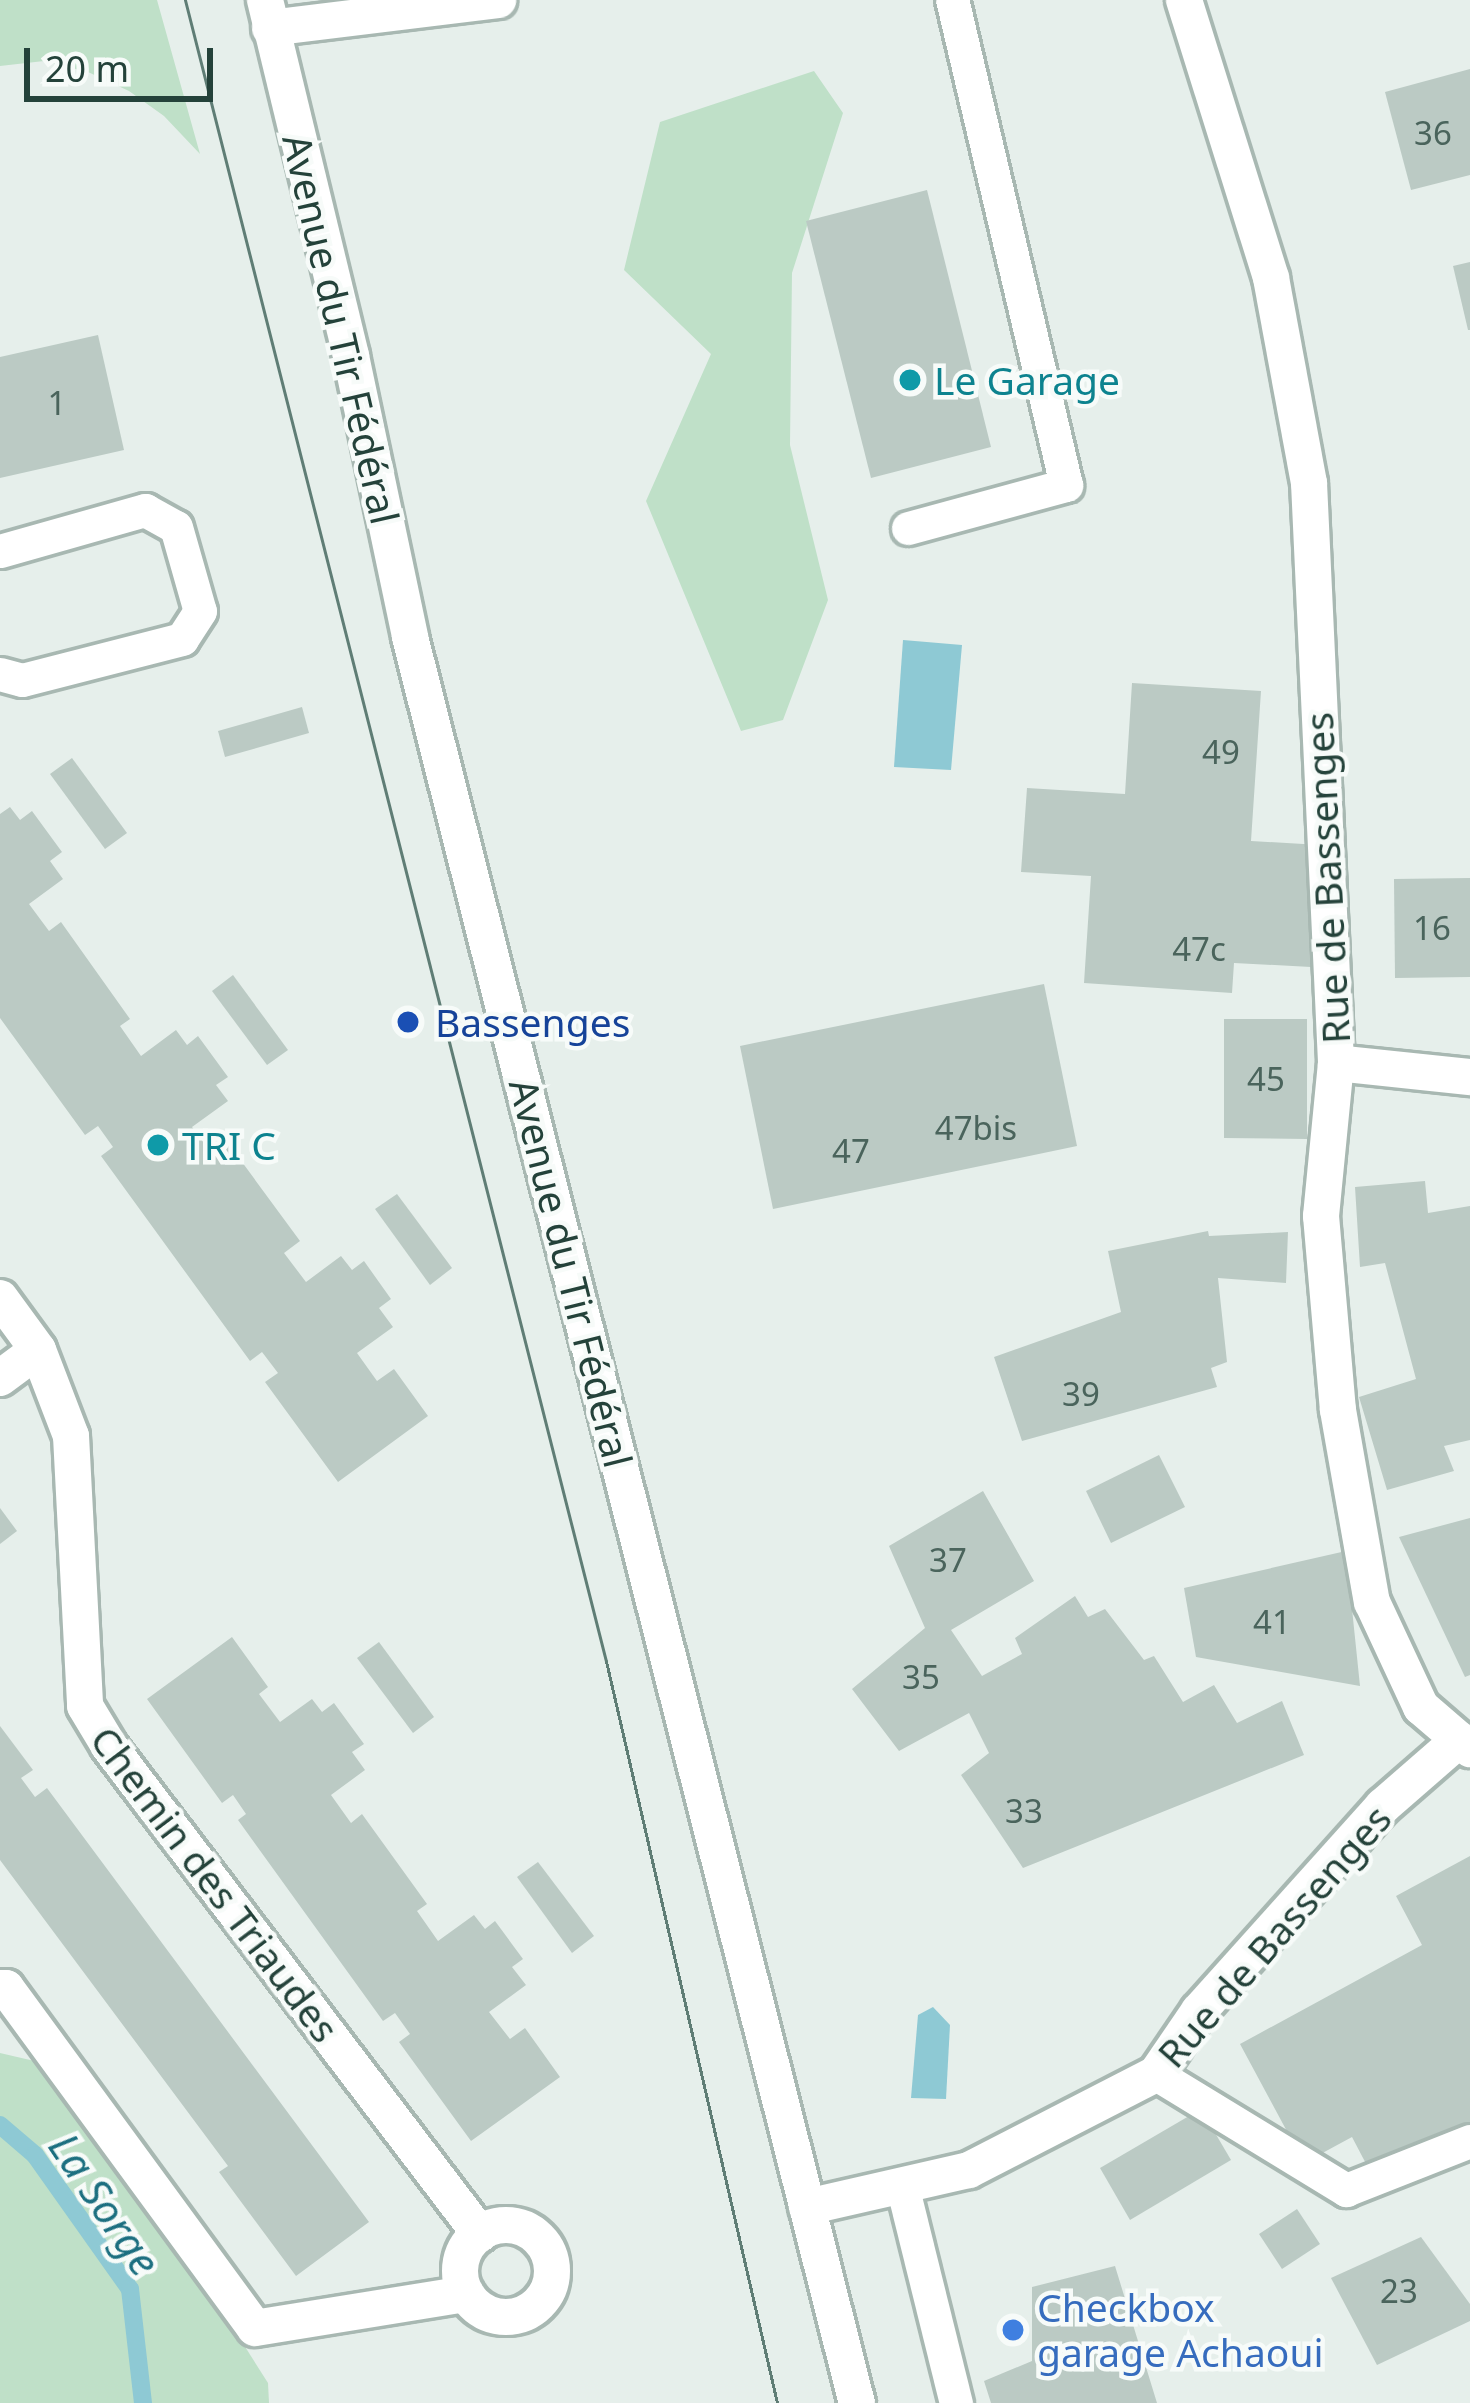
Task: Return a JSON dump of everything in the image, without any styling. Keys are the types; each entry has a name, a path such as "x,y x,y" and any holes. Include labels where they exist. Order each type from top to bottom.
{"street":[{"path":"268,14 498,0"},
{"name":"Rue de Bassenges","path":"807,2207 969,2170 1156,2074 1198,2011 1368,1823 1464,1744 1420,1707 1372,1603 1338,1410 1321,1216 1336,1063 1309,483 1271,278 1184,0"},
{"name":"Avenue du Tir Fédéral","path":"268,14 351,356 410,637 857,2403"},
{"path":"1336,1063 1470,1077"},
{"name":"Chemin des Triaudes","path":"0,1298 31,1339 70,1436 85,1706 109,1746 480,2234"},
{"path":"0,1378 31,1339"},
{"path":"0,1988 6,1988 255,2328 466,2294"},
{"path":"510,2225 538,2238 552,2265 551,2282 537,2306 513,2317 486,2312 466,2294 463,2255 480,2234 510,2225"}],"lane":[{"path":"908,528 1066,485 952,0"},
{"path":"0,551 146,510 176,526 200,611 182,639 22,680 0,674"},
{"path":"1156,2074 1346,2190 1470,2141"},
{"path":"902,2185 956,2403"}],"green space":[{"path":"0,0 157,0 200,154 164,116 129,91 88,72 44,61 0,66"},
{"path":"814,71 843,113 792,273 790,445 828,600 783,720 741,731 646,501 711,354 624,270 660,122"},
{"path":"0,2053 43,2063 202,2279 268,2383 269,2403 0,2403"}],"water":[{"path":"903,640 962,645 951,770 894,767"},
{"path":"933,2007 950,2025 946,2099 911,2098 918,2015"}],"building":[{"path":"1470,69 1470,175 1411,190 1385,92"},
{"name":"Le Garage","path":"927,190 991,447 871,478 806,221"},
{"path":"1470,262 1470,330 1468,330 1453,266"},
{"path":"98,335 124,450 0,478 0,357"},
{"path":"1132,683 1261,691 1251,841 1320,845 1311,967 1234,963 1232,993 1084,983 1091,876 1021,872 1027,788 1125,794"},
{"path":"302,707 309,733 225,757 218,731"},
{"path":"72,758 127,833 105,849 50,774"},
{"name":"TRI C","path":"10,807 20,820 32,811 62,852 50,861 63,879 29,904 49,931 61,922 130,1019 120,1026 141,1056 176,1030 187,1045 198,1036 228,1077 216,1085 228,1101 192,1127 212,1154 228,1143 300,1241 284,1253 306,1282 341,1256 352,1270 364,1261 391,1299 379,1308 393,1327 357,1353 377,1381 394,1369 428,1416 338,1482 265,1382 278,1373 262,1352 250,1361 101,1156 113,1147 98,1126 85,1135 0,1018 0,814"},
{"path":"1470,878 1470,977 1395,978 1394,879"},
{"path":"233,975 288,1050 267,1065 212,991"},
{"path":"1044,984 1077,1146 773,1209 740,1046"},
{"path":"1224,1019 1307,1019 1307,1139 1224,1138"},
{"path":"1425,1181 1428,1213 1470,1206 1470,1440 1444,1446 1454,1471 1387,1490 1359,1397 1416,1379 1385,1263 1360,1267 1355,1187"},
{"path":"397,1194 452,1268 430,1285 375,1209"},
{"path":"1208,1231 1209,1236 1288,1232 1286,1283 1218,1278 1227,1362 1211,1368 1217,1387 1022,1441 994,1357 1121,1312 1108,1251"},
{"path":"1159,1455 1185,1507 1111,1543 1086,1491"},
{"path":"983,1491 1034,1581 951,1630 982,1676 1022,1654 1015,1638 1075,1596 1088,1617 1105,1609 1144,1660 1154,1656 1183,1702 1214,1685 1237,1723 1282,1701 1304,1755 1023,1868 961,1775 989,1753 969,1713 899,1751 852,1689 925,1628 889,1546"},
{"path":"0,1508 17,1531 0,1544"},
{"path":"1470,1518 1470,1675 1465,1677 1399,1537"},
{"path":"1346,1551 1360,1686 1196,1657 1184,1588"},
{"path":"232,1637 268,1687 259,1694 280,1722 312,1699 322,1712 334,1703 364,1744 352,1752 365,1770 331,1795 351,1823 362,1814 427,1904 417,1911 438,1941 474,1915 485,1929 495,1921 523,1959 512,1967 526,1985 489,2012 510,2039 525,2028 560,2077 471,2141 399,2042 410,2034 395,2013 383,2021 238,1820 246,1814 233,1795 222,1803 147,1699"},
{"path":"379,1642 434,1717 413,1733 357,1658"},
{"path":"0,1726 33,1770 21,1778 35,1797 47,1788 369,2222 296,2276 219,2172 228,2166 0,1860"},
{"path":"1470,1856 1470,2124 1373,2177 1352,2137 1304,2163 1240,2044 1422,1945 1396,1896"},
{"path":"538,1862 594,1936 572,1953 517,1877"},
{"path":"1201,2109 1231,2160 1130,2220 1100,2168"},
{"path":"1297,2209 1320,2244 1282,2269 1259,2234"},
{"path":"1421,2237 1470,2304 1470,2321 1377,2365 1331,2278"},
{"path":"1115,2266 1157,2403 991,2403 984,2381 1032,2361 1032,2287"}],"waterway":[{"name":"La Sorge","path":"0,2125 35,2155 130,2289 143,2403"}],"tram line":[{"path":"185,0 606,1661 777,2403"}],"place":[{"name":"Le Garage","path":"910,380"},
{"name":"Bassenges","path":"408,1022"},
{"name":"TRI C","path":"158,1145"},
{"name":"Checkbox garage Achaoui","path":"1013,2330"}]}
